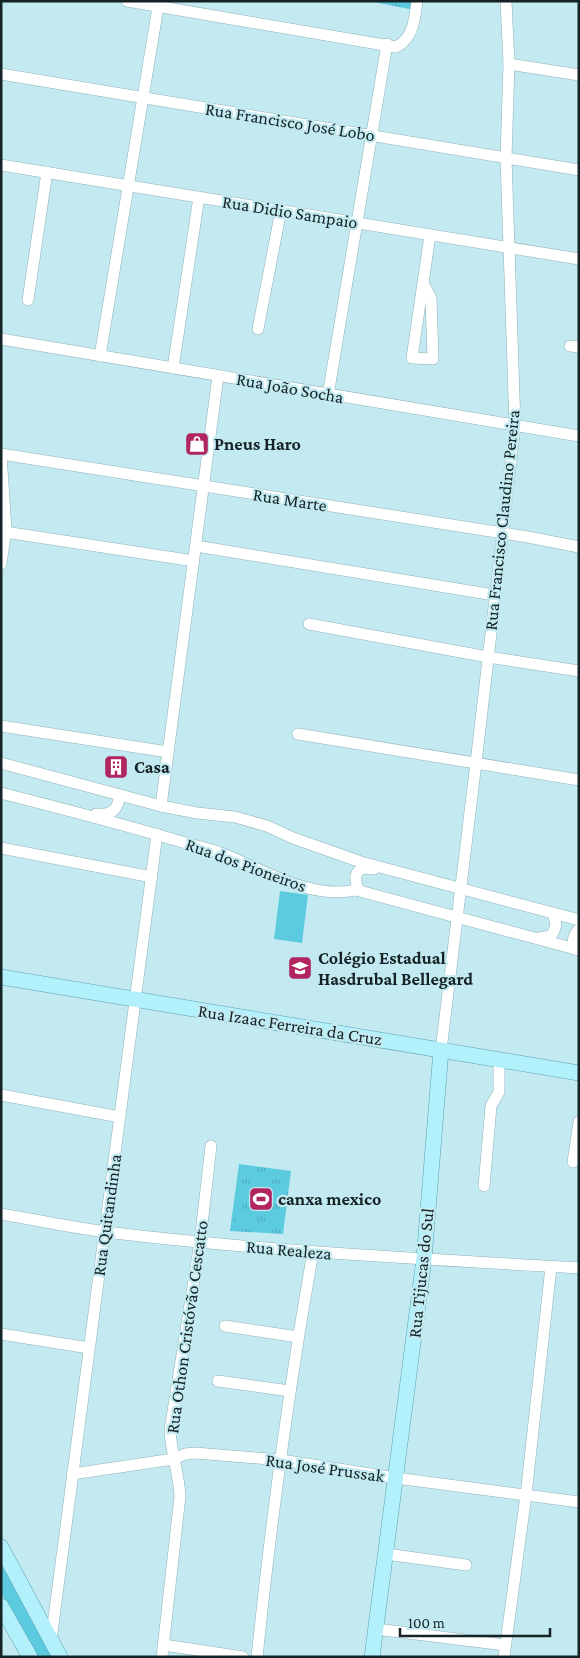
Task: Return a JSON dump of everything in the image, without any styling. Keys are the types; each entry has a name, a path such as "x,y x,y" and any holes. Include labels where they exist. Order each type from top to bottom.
{"main road":[{"name":"Rua Izaac Ferreira da Cruz","path":"1,977 579,1073"},
{"name":"Rua Tijucas do Sul","path":"372,1657 424,1259 441,1050"},
{"path":"1,1546 60,1657"},
{"path":"1,1606 30,1657"}],"street":[{"path":"127,1 158,4 396,46 404,43 409,36 417,1"},
{"name":"Rua Francisco Claudino Pereira","path":"461,888 515,426 506,158 509,64 506,1"},
{"path":"100,356 158,4"},
{"path":"328,395 387,44"},
{"path":"509,64 579,75"},
{"name":"Rua Francisco José Lobo","path":"1,74 579,170"},
{"name":"Rua Didio Sampaio","path":"1,165 579,259"},
{"path":"28,300 47,172"},
{"path":"173,368 199,197"},
{"path":"258,329 280,210"},
{"path":"423,283 431,298 433,359 412,358 430,235"},
{"name":"Rua João Socha","path":"1,339 579,436"},
{"path":"161,806 218,376"},
{"path":"1,454 5,532 1,564"},
{"name":"Rua Marte","path":"1,454 579,547"},
{"path":"5,532 194,561"},
{"path":"196,546 494,595"},
{"path":"309,624 488,657 579,671"},
{"path":"1,726 168,752"},
{"path":"298,734 579,780"},
{"name":"Rua dos Pioneiros","path":"1,763 161,806 235,818 267,826 293,838 361,862 579,920"},
{"name":"Rua dos Pioneiros","path":"1,793 158,834 225,854 256,870 284,881 316,889 345,892 359,891 577,949"},
{"path":"62,809 101,814 111,813 116,809 120,795"},
{"name":"Rua Quitandinha","path":"51,1640 158,834"},
{"path":"1,848 152,877"},
{"path":"359,891 355,882 356,875 359,870 365,867 405,873"},
{"name":"Rua Tijucas do Sul","path":"441,1050 461,888"},
{"path":"534,938 551,936 556,929 556,921 552,913"},
{"path":"577,949 573,942 574,934 579,929"},
{"path":"484,1186 491,1106 499,1092 500,1060"},
{"path":"1,1095 120,1117"},
{"path":"573,1162 579,1122"},
{"name":"Rua Othon Cristóvão Cescatto","path":"163,1651 180,1496 179,1479 170,1444 170,1430 200,1242 211,1146"},
{"name":"Rua Realeza","path":"1,1214 104,1231 200,1242 313,1252 579,1268"},
{"path":"258,1657 264,1587 290,1391 313,1252"},
{"path":"376,1629 504,1651 526,1495 551,1266"},
{"path":"225,1326 298,1336"},
{"path":"1,1334 89,1348"},
{"path":"218,1381 290,1391"},
{"name":"Rua José Prussak","path":"72,1474 174,1459 195,1452 281,1460 396,1478 579,1502"},
{"path":"386,1554 466,1564"},
{"path":"36,1613 48,1613 56,1597"},
{"path":"163,1651 244,1657"}],"green space":[{"path":"369,1 415,1 414,10"},
{"path":"280,891 308,895 302,943 274,939"},
{"name":"canxa mexico","path":"239,1164 291,1171 283,1234 230,1231"},
{"path":"1,1563 53,1657 37,1657 1,1593"}],"place":[{"name":"Pneus Haro","path":"197,444"},
{"name":"Casa","path":"116,767"},
{"name":"Colégio Estadual Hasdrubal Bellegard","path":"300,968"},
{"name":"canxa mexico","path":"261,1199"}]}
